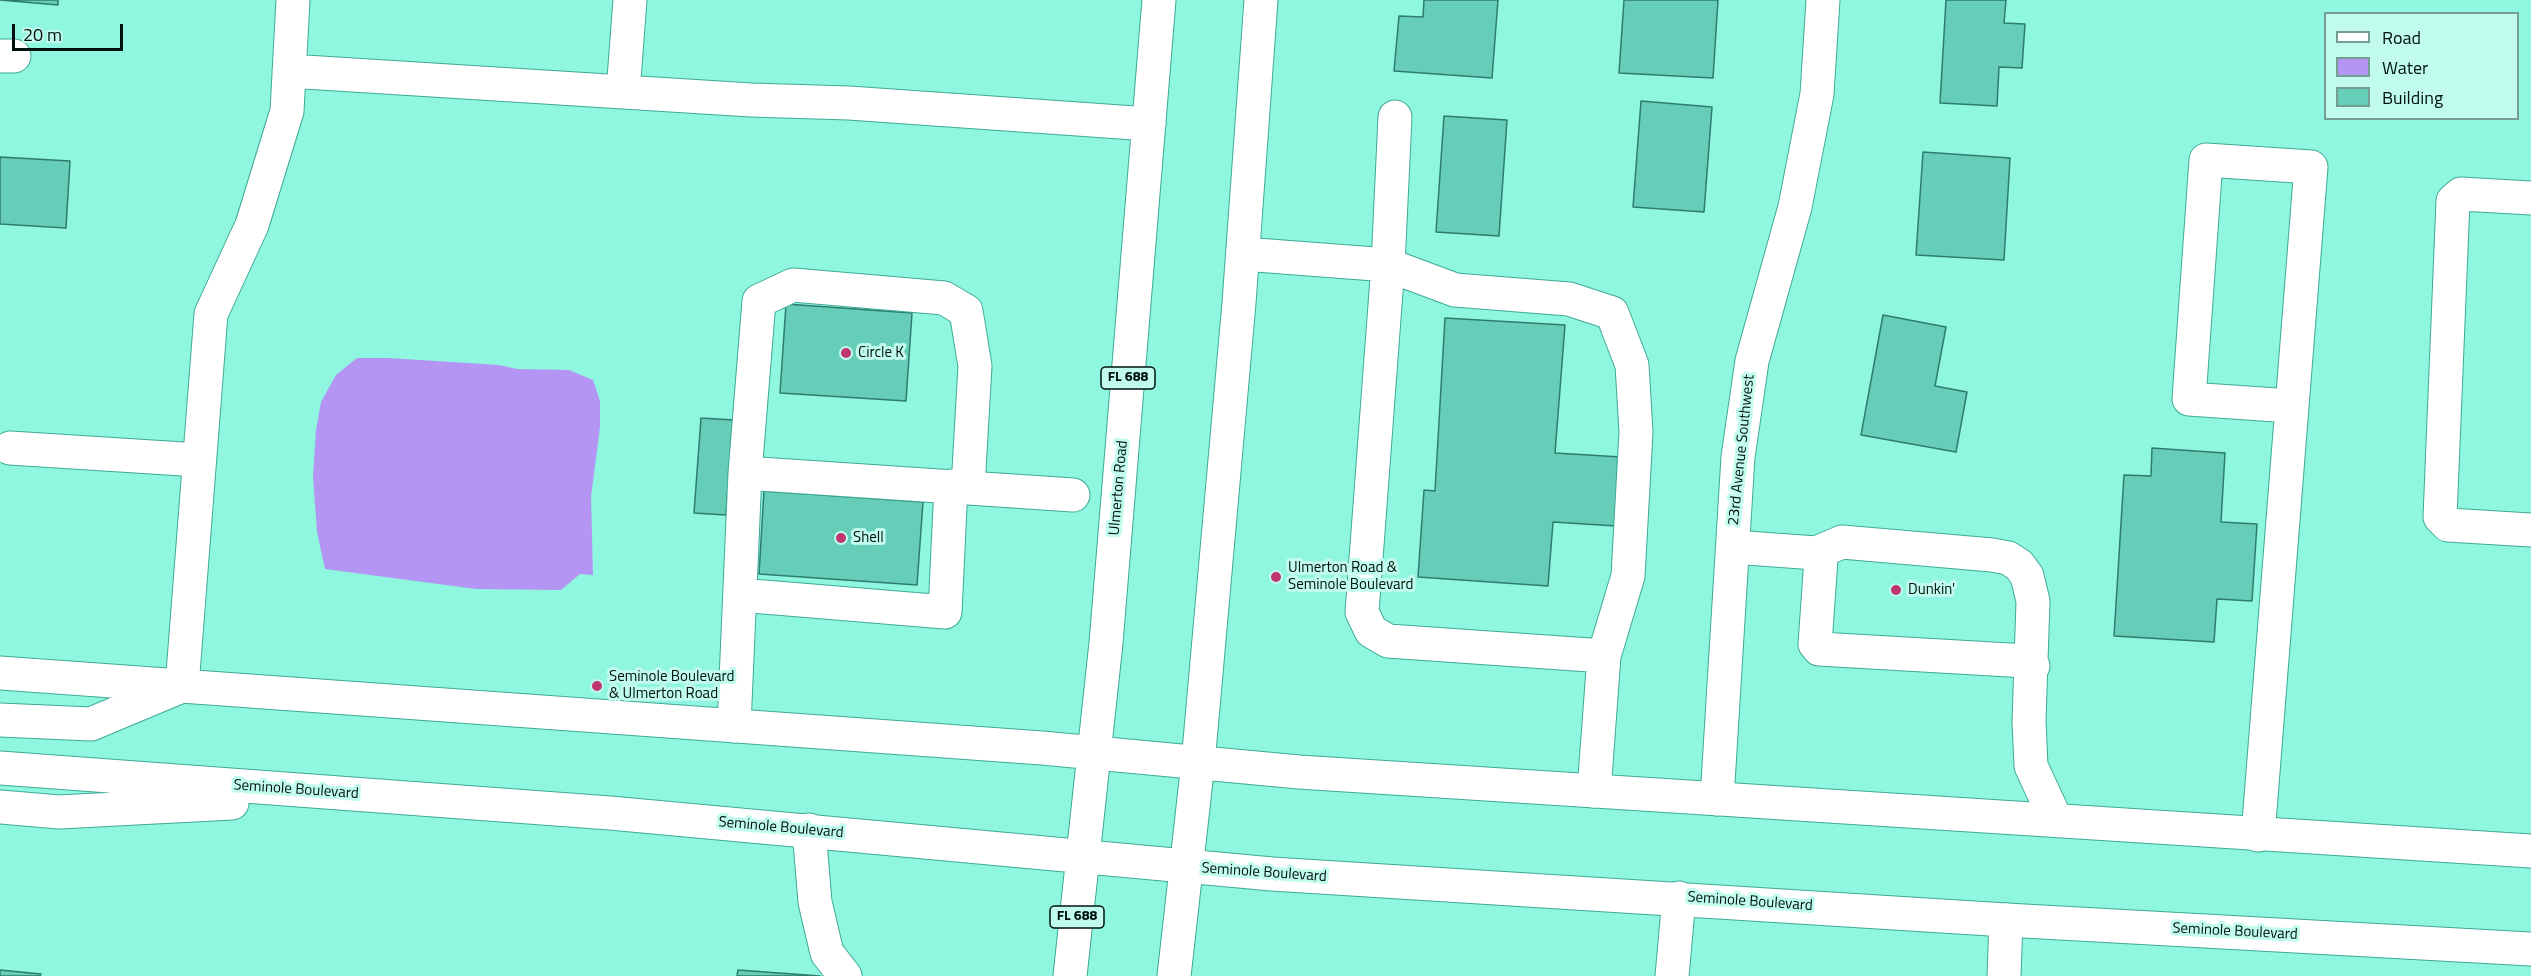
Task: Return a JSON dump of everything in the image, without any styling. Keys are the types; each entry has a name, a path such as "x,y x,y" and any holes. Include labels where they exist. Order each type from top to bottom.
{"main road":[{"path":"182,686 211,314 252,225 287,111 293,0"},
{"path":"623,92 630,0"},
{"name":"Ulmerton Road","path":"1070,976 1095,753 1159,0"},
{"path":"1174,976 1198,763 1243,254 1261,0"},
{"name":"23rd Avenue Southwest","path":"1717,800 1738,457 1752,361 1795,207 1815,106 1822,0"},
{"path":"289,71 623,92 849,103 1149,124"},
{"path":"1395,117 1388,265 1362,612 1371,631 1388,641 1604,656"},
{"path":"2258,835 2311,167 2206,160 2189,399 2291,406"},
{"path":"2531,198 2461,194 2453,201 2440,518 2448,525 2531,530"},
{"path":"1243,254 1388,265 1455,290 1569,299 1612,313 1632,364 1636,432 1628,576 1604,656 1594,791"},
{"path":"734,726 745,473 759,301 793,285 944,298 966,311 975,366 945,612 740,595"},
{"path":"10,448 199,460"},
{"path":"745,473 1073,495"},
{"path":"1733,547 1816,553 1842,542 2008,558 2023,570 2031,590 2033,666 2029,721 2031,766 2056,820"},
{"path":"1816,553 1821,559 1815,644 1819,649 2027,661 2033,666"},
{"path":"0,673 1095,753 1299,772 2531,851"},
{"path":"0,720 92,724 182,686"},
{"name":"Seminole Boulevard","path":"0,768 809,830 1186,867 2006,920 2531,949"},
{"path":"0,807 59,812 369,796"},
{"path":"809,830 815,902 827,953 845,976"},
{"path":"1672,976 1679,898"},
{"path":"2004,976 2006,920"}],"water":[{"path":"357,358 499,365 517,369 569,370 593,380 600,401 600,427 591,497 593,575 580,574 561,590 476,589 325,569 317,532 313,477 316,430 321,402 336,375"}],"building":[{"path":"0,0 58,0 58,5"},
{"path":"1424,0 1498,0 1492,78 1394,71 1399,16 1423,17"},
{"path":"1624,0 1718,0 1713,78 1619,73"},
{"path":"1946,0 2006,0 2004,23 2025,24 2022,68 1999,67 1997,106 1940,103"},
{"path":"1641,101 1712,107 1704,212 1633,207"},
{"path":"1444,116 1507,120 1499,236 1436,232"},
{"path":"1923,152 2010,158 2004,260 1916,255"},
{"path":"0,157 70,161 66,228 0,224"},
{"name":"Circle K","path":"786,304 912,313 906,401 780,393"},
{"path":"1883,315 1946,327 1935,386 1967,392 1956,452 1861,435"},
{"path":"1445,318 1565,325 1555,453 1621,457 1616,526 1553,522 1548,586 1418,577 1424,490 1435,491"},
{"path":"701,418 733,420 726,515 694,513"},
{"path":"2152,448 2225,453 2221,522 2257,524 2252,601 2217,599 2214,642 2114,636 2124,475 2151,476"},
{"name":"Shell","path":"764,491 923,502 917,585 759,574"},
{"path":"0,970 41,974 40,976 0,976"},
{"path":"738,970 820,976 737,976"}],"place":[{"name":"Circle K","path":"846,353"},
{"name":"Shell","path":"841,538"},
{"name":"Ulmerton Road & Seminole Boulevard","path":"1276,577"},
{"name":"Dunkin'","path":"1896,590"},
{"name":"Seminole Boulevard & Ulmerton Road","path":"597,686"}]}
